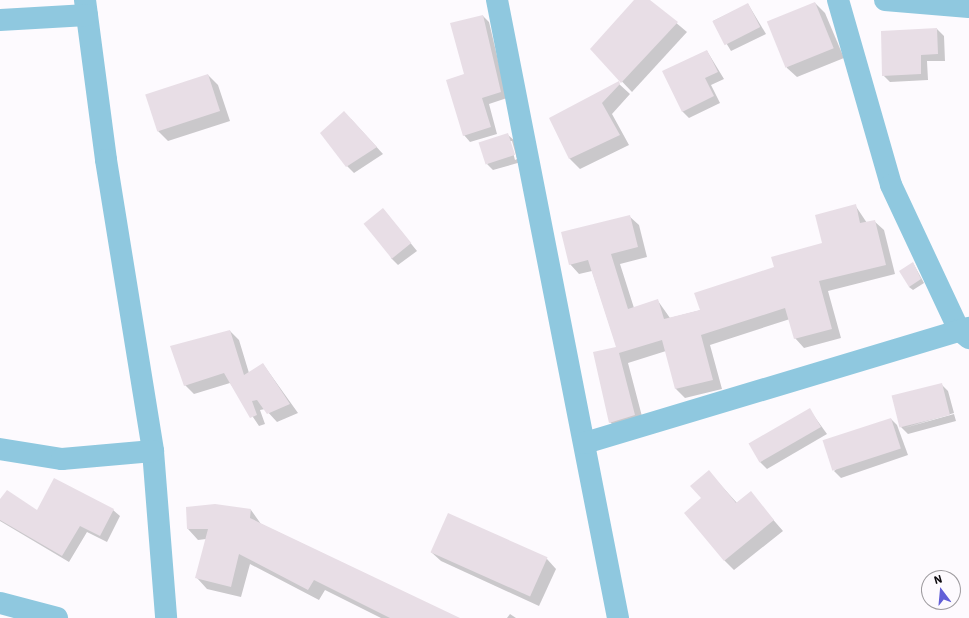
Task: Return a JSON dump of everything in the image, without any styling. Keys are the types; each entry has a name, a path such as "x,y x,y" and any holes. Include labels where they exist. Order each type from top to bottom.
{"street":[{"path":"497,0 550,282 585,443 618,618"},
{"path":"585,443 966,332 891,185 838,0"},
{"path":"885,0 969,7"},
{"path":"0,20 86,8 153,451 166,618"},
{"path":"0,449 62,459 153,451"},
{"path":"2,606 57,618"}],"building":[{"path":"634,0 650,0 678,22 621,83 590,49"},
{"path":"815,2 834,48 786,68 767,21"},
{"path":"748,3 760,27 725,45 712,21"},
{"path":"483,15 501,92 482,98 491,127 463,136 446,80 464,74 450,23"},
{"path":"937,28 938,54 921,55 921,74 882,76 881,31"},
{"path":"707,50 718,72 705,78 714,96 682,112 662,71"},
{"path":"208,74 220,111 157,131 145,94"},
{"path":"619,81 620,84 602,103 620,135 569,159 549,118"},
{"path":"344,111 377,147 346,167 320,133"},
{"path":"508,133 515,155 486,164 479,143"},
{"path":"856,204 860,223 875,220 886,265 819,281 832,329 794,339 785,308 701,335 713,380 675,389 662,340 619,353 635,415 609,423 593,352 616,347 588,260 569,265 561,232 630,215 638,247 611,254 628,309 658,299 664,319 700,310 694,293 774,267 771,257 822,243 815,215"},
{"path":"383,208 411,243 392,259 364,224"},
{"path":"913,262 921,279 909,287 899,271"},
{"path":"230,330 244,375 263,363 290,404 267,414 257,400 252,401 257,415 250,418 224,373 184,386 170,346"},
{"path":"942,383 950,415 900,428 892,396"},
{"path":"810,408 821,427 760,463 749,443"},
{"path":"891,418 901,448 832,471 823,440"},
{"path":"709,470 736,503 751,491 774,520 724,561 684,513 701,498 690,486"},
{"path":"54,478 114,509 100,536 80,526 62,556 0,520 0,499 7,490 37,510"},
{"path":"215,504 251,509 250,518 460,618 390,618 314,580 308,590 239,554 231,587 195,578 208,529 187,529 186,507"},
{"path":"448,513 548,557 530,597 431,552"}]}
